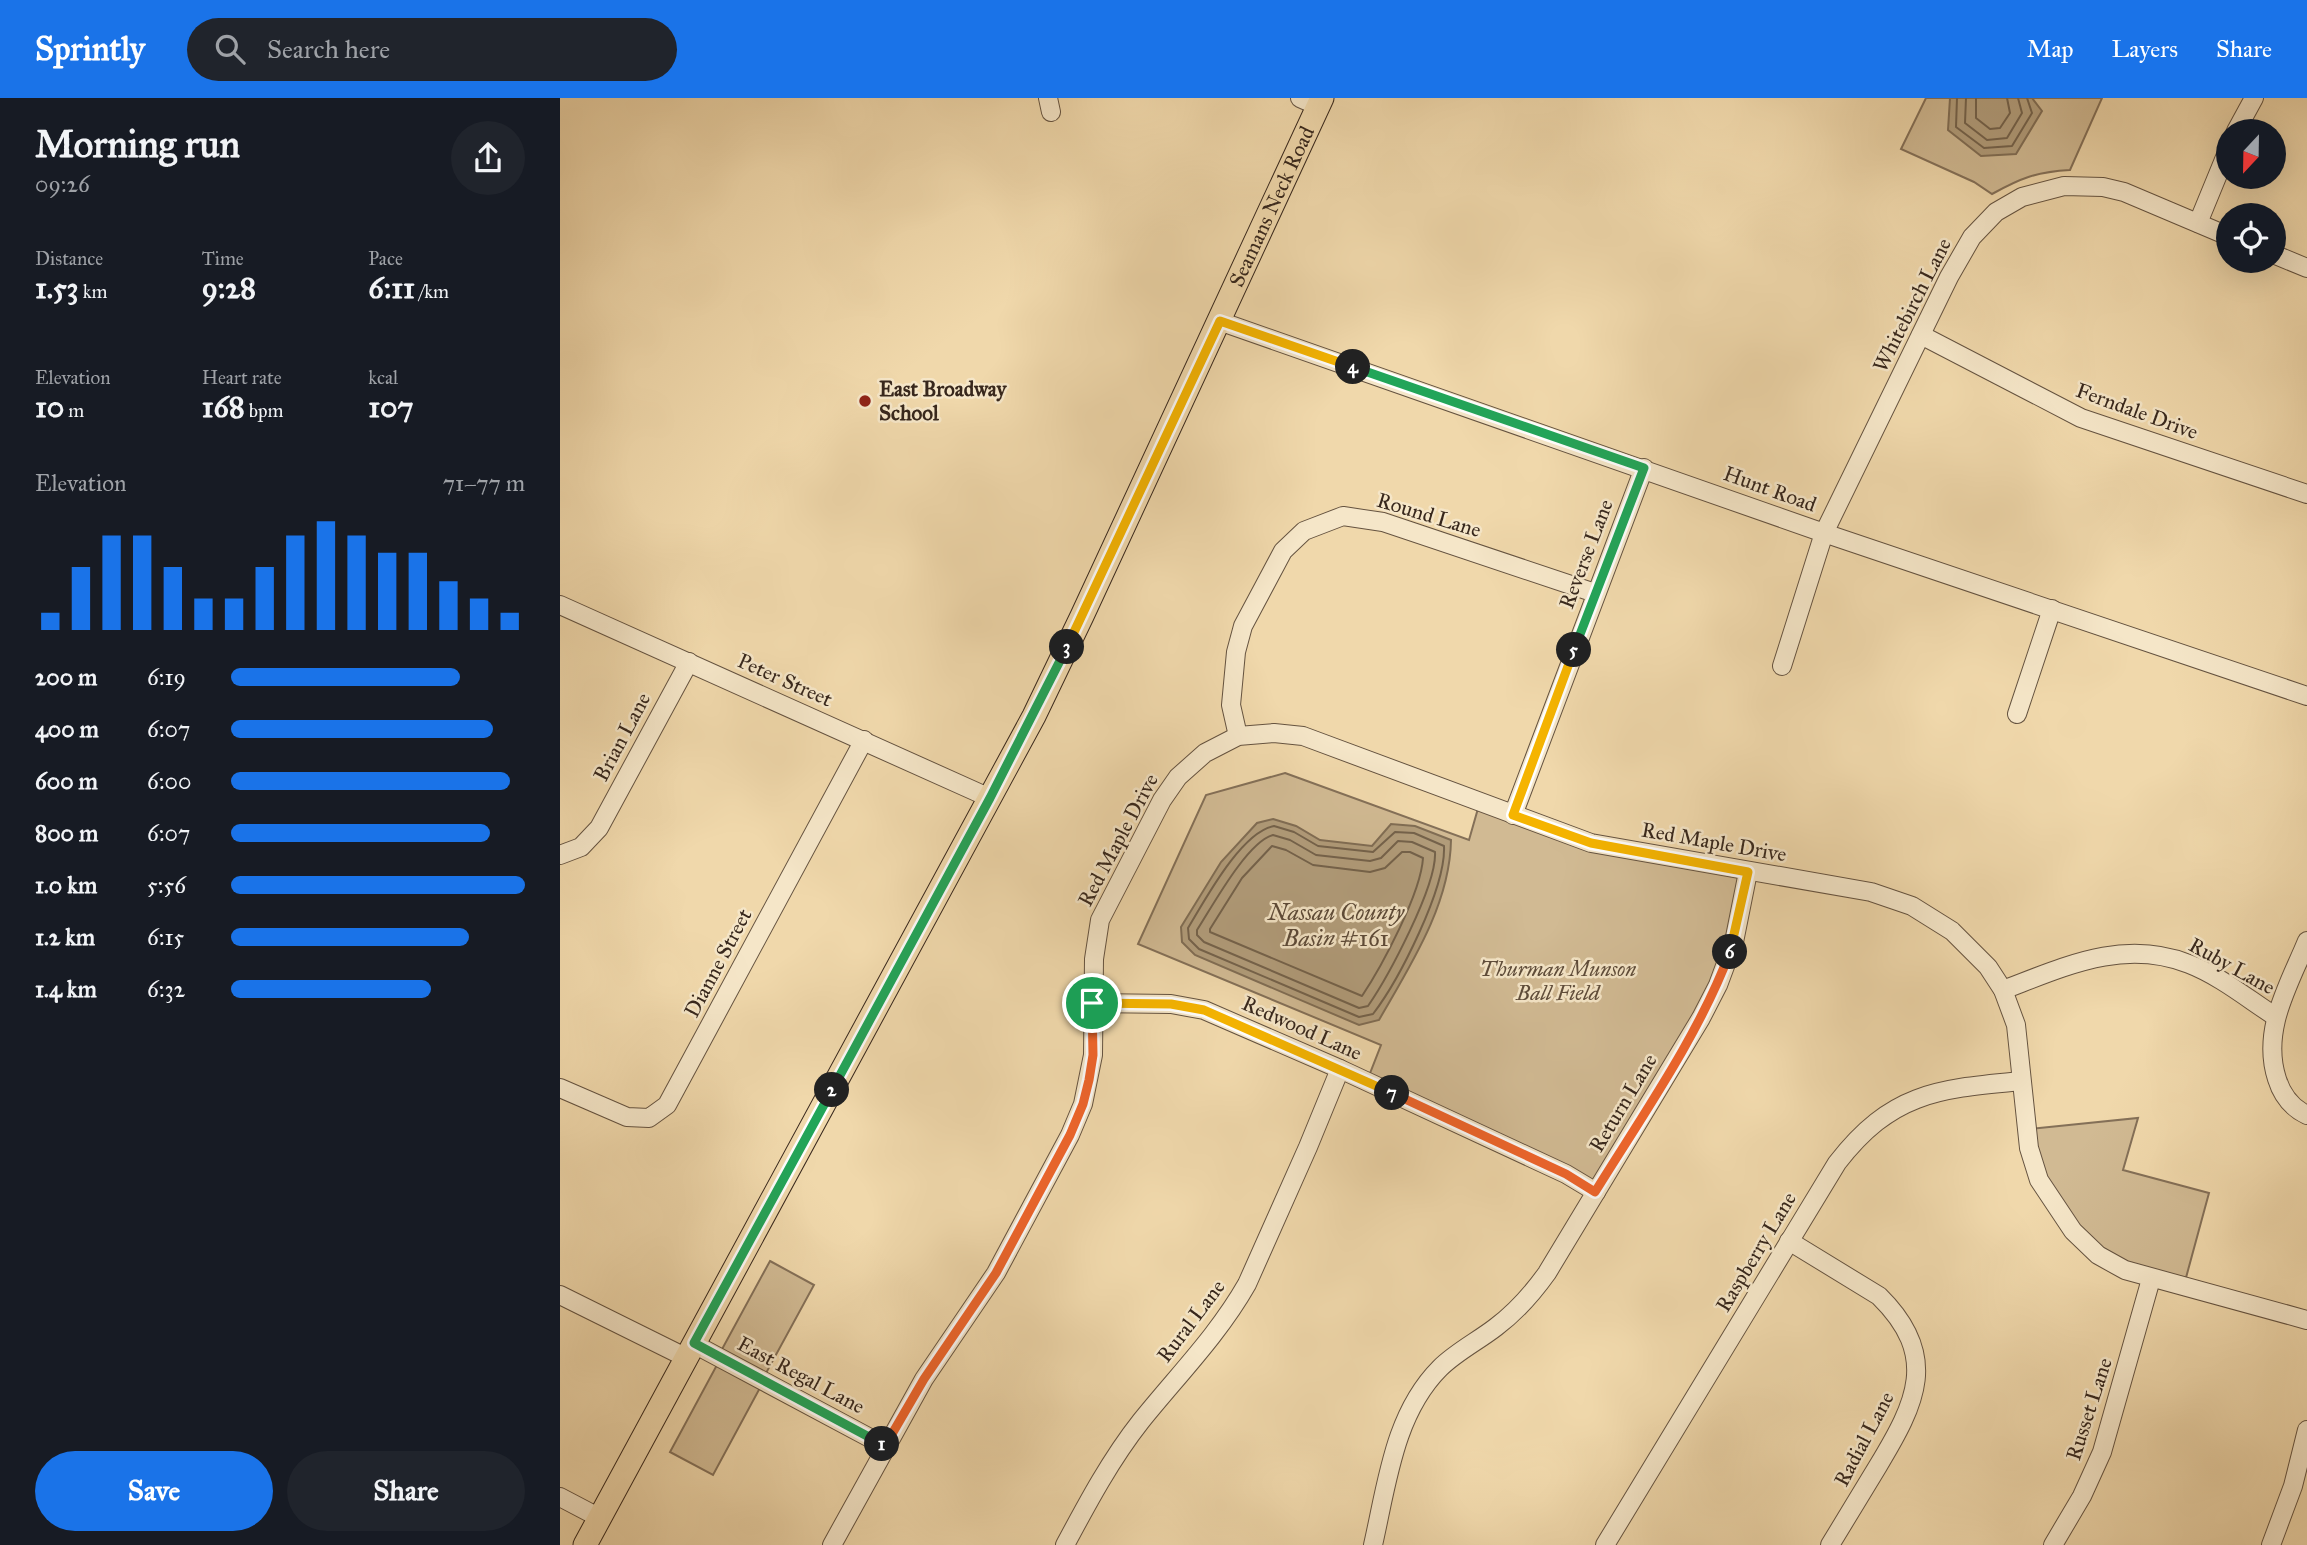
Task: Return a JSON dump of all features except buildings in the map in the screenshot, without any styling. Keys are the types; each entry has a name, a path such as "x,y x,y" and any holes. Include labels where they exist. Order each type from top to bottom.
{"main road":[{"name":"Seamans Neck Road","path":"585,1545 1034,716 1220,321 1313,101"}],"street":[{"path":"2243,119 2254,98"},
{"path":"2198,223 2216,179"},
{"name":"Whitebirch Lane","path":"1782,666 1824,533 1949,277 1972,237 1996,212 2022,197 2064,186 2103,187 2124,192 2216,231"},
{"path":"2286,259 2307,268"},
{"name":"Hunt Road","path":"1220,321 1824,533 2307,696"},
{"name":"Ferndale Drive","path":"1921,335 2081,418 2307,494"},
{"name":"Reverse Lane","path":"1513,815 1644,468"},
{"name":"Round Lane","path":"1238,736 1231,705 1236,652 1243,626 1283,551 1304,531 1343,516 1383,522 1595,593"},
{"name":"Peter Street","path":"560,605 990,798"},
{"path":"2017,715 2052,609"},
{"name":"Brian Lane","path":"560,855 581,847 599,828 689,662"},
{"name":"Red Maple Drive","path":"832,1545 924,1379 996,1273 1070,1135 1083,1104 1093,1055 1094,959 1100,920 1162,800 1178,777 1205,753 1238,736 1274,733 1303,736 1591,843 1871,892 1912,906 1952,930 1988,967 2003,989 2016,1025 2029,1148 2039,1180 2073,1231 2098,1255 2125,1270 2307,1321"},
{"name":"Dianne Street","path":"560,1088 627,1117 649,1118 667,1105 864,740"},
{"name":"Return Lane","path":"1373,1545 1397,1445 1413,1404 1442,1366 1497,1326 1527,1300 1547,1273 1701,1018 1718,985 1734,942 1748,872"},
{"path":"2307,941 2276,1017 2271,1044 2272,1060 2280,1088 2286,1098 2307,1115"},
{"name":"Ruby Lane","path":"2003,989 2091,957 2123,953 2162,956 2190,964 2276,1017"},
{"name":"Redwood Lane","path":"1092,1003 1171,1004 1204,1010 1340,1069 1566,1174 1595,1192"},
{"name":"Rural Lane","path":"1065,1545 1102,1476 1140,1422 1203,1349 1247,1284 1340,1069"},
{"name":"Raspberry Lane","path":"1605,1545 1850,1145 1877,1121 1904,1104 1933,1092 1963,1086 2021,1081"},
{"name":"Radial Lane","path":"1789,1241 1879,1296 1891,1307 1913,1346 1917,1367 1916,1387 1908,1413 1830,1545"},
{"name":"Russet Lane","path":"2053,1545 2082,1496 2102,1452 2151,1279"},
{"name":"East Regal Lane","path":"560,1295 691,1351 885,1446"},
{"path":"2271,1545 2293,1486 2307,1430"},
{"path":"560,1497 600,1518"}],"green space":[{"path":"1926,98 2102,98 2070,170 2029,177 1992,194 1974,182 1901,149"},
{"name":"Thurman Munson Ball Field","path":"1285,773 1469,840 1479,805 1744,874 1715,982 1594,1188 1367,1081 1381,1045 1138,944 1206,795"},
{"path":"2138,1118 2123,1170 2209,1193 2184,1285 2124,1269 2059,1209 2029,1129"},
{"path":"770,1261 814,1285 765,1375 721,1351"},
{"path":"718,1363 761,1386 713,1475 670,1452"}],"water":[{"path":"1950,98 2032,98 2042,111 2016,154 1981,156 1948,130"},
{"name":"Nassau County Basin #161","path":"1273,819 1296,826 1320,840 1372,846 1391,824 1415,826 1451,840 1444,888 1436,911 1415,956 1379,1020 1359,1025 1195,955 1182,942 1181,927 1221,862 1257,823"}],"place":[{"name":"East Broadway School","path":"865,401"}],"route":[{"path":"1220,321 1644,468 1513,815 1591,843 1748,872 1734,942 1718,985 1701,1018 1595,1192 1566,1174 1340,1069 1204,1010 1171,1004 1092,1003 1093,1055 1089,1080 1083,1104 1070,1135 996,1273 924,1379 885,1446 694,1343 1034,716 1220,321"}]}
